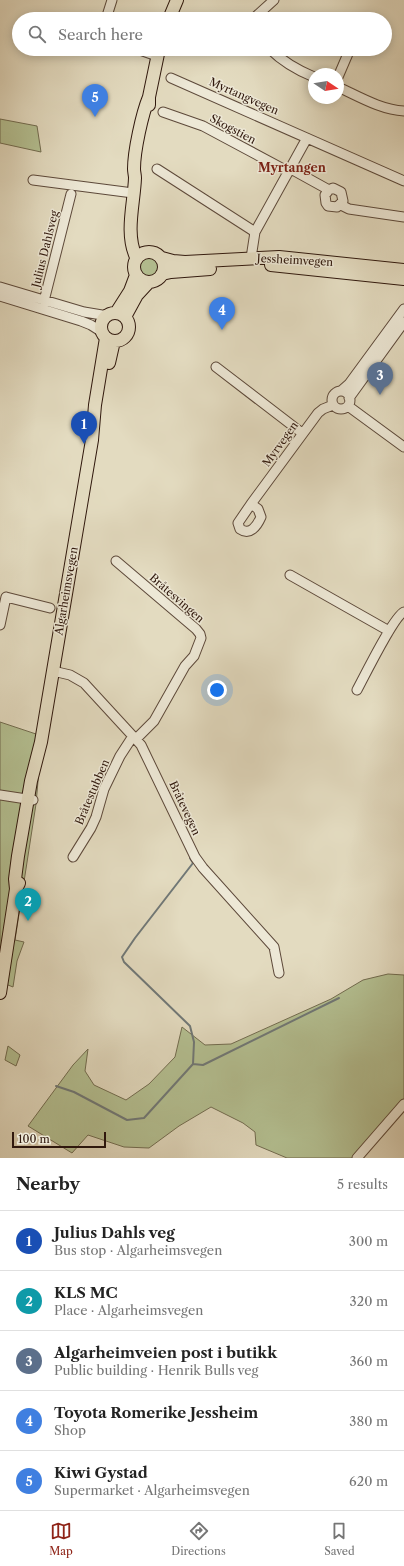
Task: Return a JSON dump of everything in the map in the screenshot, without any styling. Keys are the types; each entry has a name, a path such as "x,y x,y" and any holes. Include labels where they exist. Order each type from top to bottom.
{"main road":[{"path":"172,12 177,0"},
{"path":"132,226 144,246 162,258 164,266 162,274 157,280 149,282 142,280 136,275 133,268 136,257 132,240 131,208 135,178 139,170 149,107 149,97 157,56"},
{"path":"136,257 150,251"},
{"name":"Jessheimvegen","path":"162,258 185,262 279,257 404,270"},
{"name":"Jessheimvegen","path":"162,274 181,271 275,265 404,279"},
{"path":"117,315 136,275"},
{"path":"117,315 129,325 127,334 120,340 107,337 102,323 117,315 149,282"},
{"name":"Algarheimsvegen","path":"0,994 16,889 15,879 18,856 30,800 35,760 40,742 53,671 92,440 95,405 107,337"}],"street":[{"path":"108,12 112,0"},
{"path":"261,12 274,0"},
{"path":"278,56 293,68 308,74"},
{"path":"342,68 347,56"},
{"name":"Myrtangvegen","path":"171,78 404,181"},
{"path":"344,90 382,106 404,111"},
{"name":"Skogstien","path":"164,112 203,126 329,190"},
{"path":"252,258 255,232 308,138"},
{"path":"157,169 255,232"},
{"path":"33,180 133,192"},
{"path":"341,205 343,196 341,192 334,188 329,190 325,195 326,203 332,207 341,205 349,209 404,217"},
{"name":"Julius Dahlsveg","path":"44,305 71,194"},
{"path":"0,287 86,322 97,328 107,337"},
{"path":"0,296 93,314 117,315"},
{"path":"404,309 349,384 334,395 332,400 333,405 340,409 348,402 404,322"},
{"path":"216,366 302,433"},
{"path":"341,391 346,393 348,402 404,447"},
{"name":"Myrvegen","path":"251,504 302,433 323,409 333,405"},
{"name":"Bråtesvingen","path":"116,561 196,629 201,638 194,656 185,666 154,721 135,737"},
{"path":"290,575 389,631"},
{"path":"0,625 6,597 50,608"},
{"path":"358,690 389,631 400,614 404,612"},
{"name":"Bråtevegen","path":"53,671 70,675 84,683 135,737 145,752 195,858 274,947 279,973"},
{"name":"Bråtestubben","path":"73,857 91,828 96,817 104,789 120,756 135,737"},
{"path":"0,795 30,800"},
{"path":"357,1158 404,1104"}],"green space":[{"path":"0,119 37,126 41,152 0,143"},
{"path":"145,258 153,258 158,263 156,274 153,276 145,276 140,271 140,263"},
{"path":"0,722 42,736 36,804 15,940 24,942 17,961 13,987 3,983 0,999"},
{"path":"388,974 404,975 404,1100 354,1158 287,1158 256,1145 255,1132 243,1123 211,1107 179,1126 149,1148 124,1147 88,1135 72,1153 28,1126 73,1065 88,1049 85,1071 94,1085 126,1100 149,1084 175,1057 182,1027 205,1045 231,1044 331,999 363,980"},
{"path":"8,1046 20,1055 16,1066 5,1060"}],"waterway":[{"path":"56,1086 74,1092 127,1120 144,1118 193,1064 194,1042 190,1026 124,962 122,957 193,863 190,858"},
{"path":"193,1064 203,1065 339,998"}],"place":[{"name":"Kiwi Gystad","path":"95,117"},
{"name":"Toyota Romerike Jessheim","path":"222,330"},
{"name":"Algarheimveien post i butikk","path":"380,395"},
{"name":"Julius Dahls veg","path":"84,444"},
{"name":"KLS MC","path":"28,921"}],"district":[{"name":"Myrtangen","path":"292,168"}]}
